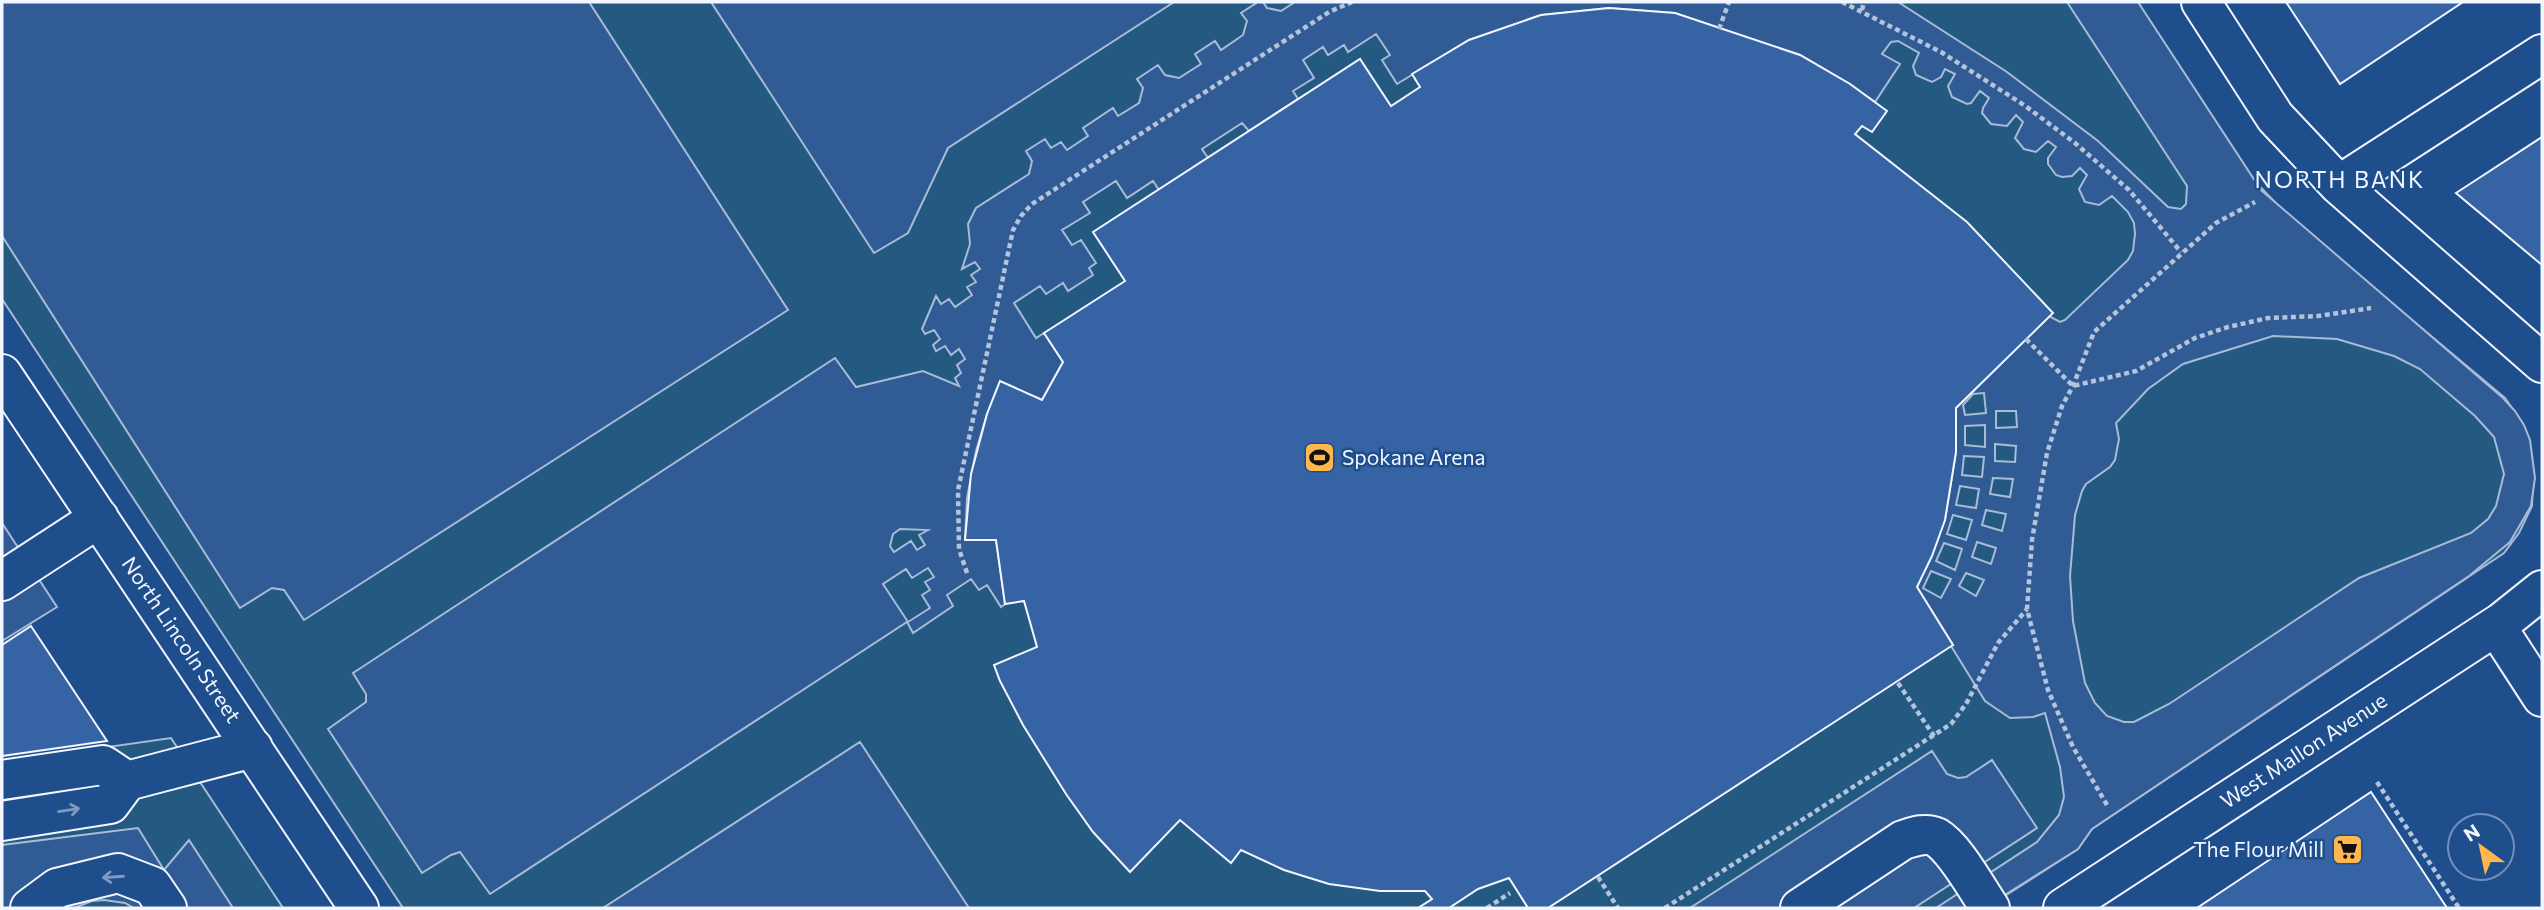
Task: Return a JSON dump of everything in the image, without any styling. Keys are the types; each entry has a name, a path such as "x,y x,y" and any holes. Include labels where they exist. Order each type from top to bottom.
{"street":[{"path":"2201,2 2276,117 2339,185 2542,363"},
{"path":"2339,185 2542,54"},
{"name":"North Lincoln Street","path":"2,373 359,908"},
{"path":"2,580 99,518"},
{"name":"West Mallon Avenue","path":"2063,908 2496,626 2542,590"},
{"path":"2496,626 2542,697"},
{"path":"2,821 110,804 127,781 253,748"},
{"path":"2,780 103,765 127,781"},
{"path":"1800,908 1903,840 1921,834 1935,837 1951,851 1990,908"},
{"path":"30,908 57,888 118,873 152,886 167,908"}],"path":[{"path":"967,573 959,549 958,490 1013,230 1021,216 1032,204 1237,71 1329,12 1352,2"},
{"path":"1719,29 1729,2"},
{"path":"1842,2 1941,52 2024,105 2129,190 2181,253"},
{"path":"1862,10 1864,2"},
{"path":"2107,805 2073,747 2048,690 2027,609 2032,540 2048,453 2062,406 2073,386 2094,332 2216,222 2255,202"},
{"path":"2073,386 2136,370 2195,338 2228,327 2269,317 2318,316 2371,308"},
{"path":"2026,339 2073,386"},
{"path":"1665,908 1951,724 1966,704 1998,643 2027,609"},
{"path":"1898,683 1934,736"},
{"path":"2377,782 2459,908"},
{"path":"1598,877 1618,908"},
{"path":"1487,908 1510,893"}],"shaded area":[{"name":"Spokane Arena","path":"2,2 2134,2 2250,176 2291,219 2505,398 2519,418 2533,473 2532,506 2519,533 2504,553 2092,829 2078,849 1986,908 403,908 2,299"},
{"path":"2,2 589,2 788,310 304,620 284,590 272,588 240,608 2,236"},
{"path":"711,2 1174,2 948,148 908,233 874,253"},
{"path":"1258,2 1263,2 1267,8 1281,11 1295,2 1898,2 2007,72 2098,141 2168,207 2181,209 2186,204 2187,186 2067,2 2138,2 2261,190 2515,411 2530,440 2535,478 2531,506 2510,542 2469,576 2092,829 2078,849 1984,908 1936,908 2037,842 2059,815 2064,797 2060,767 2045,713 2033,717 2010,718 1985,701 1917,587 1945,520 1956,452 1956,408 2049,316 2060,322 2065,320 2128,260 2133,251 2135,234 2134,223 2128,212 2112,196 2099,205 2085,202 2079,189 2087,175 2080,168 2072,176 2062,177 2056,175 2048,164 2048,158 2056,147 2048,141 2036,152 2024,149 2015,138 2023,122 2016,115 2007,126 1991,124 1982,113 1989,98 1980,91 1971,103 1967,104 1952,97 1948,86 1955,74 1945,69 1941,77 1932,82 1916,75 1913,66 1919,53 1898,41 1891,42 1882,54 1900,64 1875,102 1800,55 1675,13 1609,8 1541,15 1469,40 1397,84 1382,60 1390,55 1376,34 1348,52 1344,45 1328,55 1323,47 1303,60 1314,78 1293,91 1298,99 1249,131 1242,123 1202,149 1208,158 1159,190 1153,181 1127,198 1116,181 1083,202 1090,213 1062,230 1072,245 1081,240 1096,263 1089,268 1093,275 1068,291 1063,283 1046,294 1040,286 1014,303 1036,338 1044,333 1063,362 1042,400 1000,381 976,451 967,498 965,540 996,540 1005,604 1001,607 987,585 979,590 971,579 947,595 953,606 913,633 907,622 490,894 460,852 422,873 328,729 366,702 366,694 353,673 835,358 856,387 923,371 959,386 955,378 961,373 957,365 965,359 959,349 951,355 945,346 936,351 933,345 940,339 934,330 925,334 922,329 936,296 941,304 949,299 955,307 972,295 967,287 976,282 971,275 980,269 975,262 962,269 970,244 968,224 976,208 1029,174 1032,161 1026,151 1045,139 1051,148 1061,142 1067,150 1088,136 1083,128 1113,108 1118,116 1139,103 1143,88 1137,79 1158,65 1165,75 1179,78 1201,64 1195,54 1215,41 1221,50 1243,35 1247,21 1241,13","holes":["2273,336 2337,339 2394,356 2420,369 2475,416 2494,437 2504,474 2496,506 2488,519 2471,533 2359,578 2169,704 2134,722 2124,722 2107,716 2095,703 2085,683 2073,621 2070,576 2075,515 2082,491 2086,484 2110,467 2115,460 2119,439 2116,423 2148,389 2183,364","1984,393 1986,413 1965,415 1963,405 1973,394","1996,411 2016,411 2017,427 1996,428","1985,425 1985,447 1965,445 1965,426","1995,444 2016,446 2015,462 1995,461","1964,456 1984,457 1982,477 1962,475","1993,478 2013,479 2010,497 1990,494","1960,486 1979,489 1976,508 1956,505","1986,510 2006,514 2002,531 1982,525","1953,515 1972,520 1966,540 1947,534","900,529 928,530 919,535 925,545 917,550 911,541 894,552 890,546 893,534","1977,542 1996,548 1991,564 1972,557","1944,543 1962,549 1955,570 1936,561","928,568 934,577 925,582 930,590 922,595 930,608 908,622 883,584 906,569 912,578","1931,571 1951,579 1941,598 1923,588","1966,573 1984,580 1976,596 1959,586"]},
{"path":"2,523 57,607 2,641"},
{"path":"171,738 283,908 2,908 2,762"},
{"path":"860,742 969,908 603,908"},
{"path":"1932,751 1947,774 1958,778 1966,777 1992,760 2037,828 1914,908 1690,908"},
{"path":"138,828 164,870 189,840 233,908 134,908 125,903 104,900 92,901 74,908 2,908 2,845"}],"building":[{"path":"2286,2 2463,2 2340,84"},
{"name":"Spokane Arena","path":"1609,8 1675,13 1800,55 1850,84 1887,111 1872,132 1862,126 1855,134 1967,222 2053,313 1956,408 1956,452 1945,520 1917,587 1953,645 1548,908 1528,908 1509,878 1478,889 1449,908 1418,908 1432,899 1425,891 1380,891 1329,884 1284,870 1241,850 1231,863 1180,820 1130,872 1093,832 1066,794 1023,725 994,665 1037,647 1024,601 1005,604 996,540 965,540 971,474 987,414 1000,381 1042,400 1063,362 1044,333 1125,281 1093,232 1360,59 1391,106 1420,87 1412,74 1469,40 1541,15"},
{"path":"2542,137 2542,265 2456,193"},
{"path":"31,626 107,741 2,756 2,645"},
{"name":"The Flour Mill","path":"2371,792 2447,908 2197,908"}],"place":[{"name":"Spokane Arena","path":"1319,458"},
{"name":"The Flour Mill","path":"2347,850"}],"district":[{"name":"NORTH BANK","path":"2340,180"}]}
